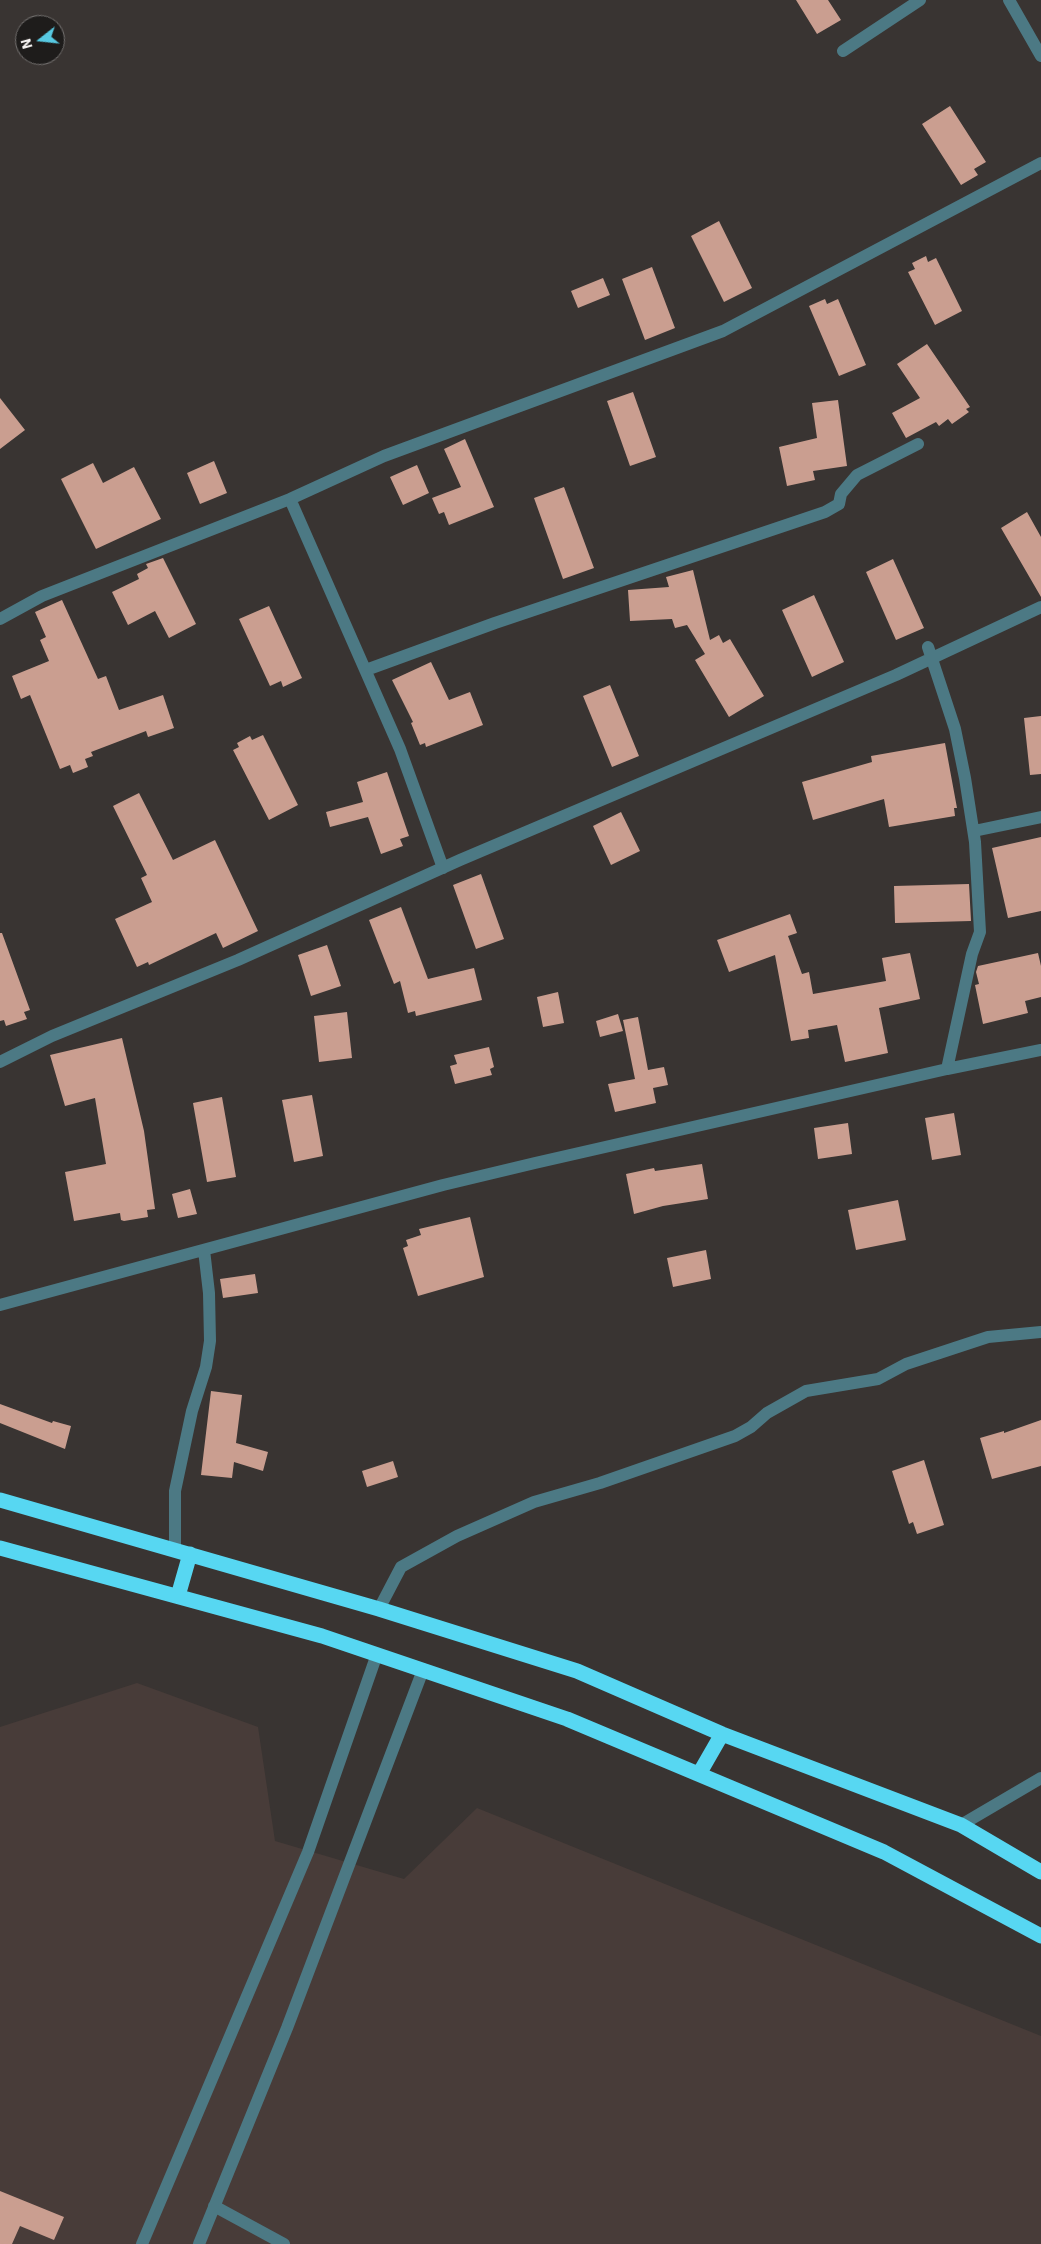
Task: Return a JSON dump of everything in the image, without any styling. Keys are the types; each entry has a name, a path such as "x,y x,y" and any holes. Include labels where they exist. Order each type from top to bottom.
{"highway":[{"path":"0,1500 379,1609 577,1671 722,1734 961,1825 1041,1872"},
{"path":"0,1548 322,1636 567,1719 884,1852 1041,1936"},
{"path":"178,1596 190,1554"},
{"path":"699,1774 722,1734"}],"street":[{"path":"844,51 920,0"},
{"path":"1009,0 1041,56"},
{"path":"0,619 42,596 290,499 384,456 723,331 1041,163"},
{"path":"366,670 495,623 825,512 839,504 840,494 857,475 918,444"},
{"path":"290,499 400,749 443,868"},
{"path":"0,1062 52,1036 238,960 443,868 896,675 1041,607"},
{"path":"928,647 955,729 966,778 974,831 980,932 972,954 947,1069"},
{"path":"974,831 1041,818"},
{"path":"0,1305 535,1163 947,1069 1041,1050"},
{"path":"175,1549 175,1491 192,1411 206,1367 210,1341 209,1293 204,1250"},
{"path":"379,1609 401,1566 457,1536 534,1502 600,1483 734,1436 751,1427 767,1413 806,1391 878,1379 906,1364 988,1337 1041,1332"},
{"path":"142,2244 308,1852 377,1654"},
{"path":"199,2244 287,2028 424,1670"},
{"path":"961,1825 1041,1778"},
{"path":"214,2206 284,2244"}],"shaded area":[{"path":"137,1683 258,1727 275,1841 404,1879 477,1808 1041,2036 1041,2244 0,2244 0,1727"}],"building":[{"path":"796,0 828,0 841,20 817,34"},
{"path":"950,106 986,162 974,169 978,175 961,185 922,124"},
{"path":"719,221 752,288 724,302 691,236"},
{"path":"926,256 928,262 936,258 962,311 935,325 908,272 915,269 912,263"},
{"path":"652,267 675,328 645,340 622,279"},
{"path":"603,278 610,295 578,308 571,291"},
{"path":"825,299 827,304 838,299 866,365 839,376 809,306"},
{"path":"927,344 970,407 966,409 969,412 952,424 948,419 939,426 936,422 906,438 892,413 920,398 897,364"},
{"path":"633,392 656,457 630,466 607,401"},
{"path":"0,398 25,430 0,449"},
{"path":"838,400 847,466 813,471 815,480 787,486 779,447 817,438 812,403"},
{"path":"465,439 494,507 449,525 444,512 439,514 432,498 461,487 444,449"},
{"path":"214,461 227,493 200,504 187,473"},
{"path":"93,463 103,483 134,467 161,519 96,549 61,479"},
{"path":"417,465 429,493 403,505 390,477"},
{"path":"564,487 594,568 563,579 534,498"},
{"path":"1027,512 1041,537 1041,597 1001,528"},
{"path":"163,558 196,624 169,638 155,611 128,625 112,592 139,579 137,574 148,568 146,564"},
{"path":"893,559 924,628 896,640 866,572"},
{"path":"693,570 710,640 719,635 723,643 730,639 764,696 729,717 695,660 705,654 687,625 675,628 672,619 630,621 628,590 669,587 666,577"},
{"path":"814,595 844,662 812,677 782,610"},
{"path":"62,600 98,679 106,676 119,710 163,695 174,728 148,737 146,731 91,752 93,756 85,759 88,767 73,773 70,765 60,769 30,695 21,699 12,676 49,661 40,640 46,637 35,612"},
{"path":"269,606 302,678 283,687 281,681 270,686 239,619"},
{"path":"431,662 449,700 470,692 483,725 426,747 425,743 420,745 411,723 413,722 392,680"},
{"path":"610,685 639,756 612,767 583,696"},
{"path":"1041,716 1041,774 1030,775 1024,718"},
{"path":"263,735 298,805 269,820 233,750 239,747 237,743 250,736 252,740"},
{"path":"945,743 957,808 954,808 955,816 889,827 884,799 813,820 802,782 872,762 871,756"},
{"path":"387,772 409,836 400,839 403,846 381,854 368,817 330,827 326,812 363,802 357,782"},
{"path":"139,793 173,860 215,840 258,931 223,948 216,933 149,965 148,962 137,967 115,919 152,902 141,878 147,875 113,806"},
{"path":"621,812 640,851 611,865 593,826"},
{"path":"1041,837 1041,911 1008,918 992,848"},
{"path":"481,874 504,939 476,949 453,885"},
{"path":"969,884 971,921 895,923 894,886"},
{"path":"401,907 428,979 474,968 482,1000 416,1016 415,1011 408,1013 400,981 394,984 369,920"},
{"path":"790,914 797,933 788,936 802,974 809,972 813,994 886,981 882,958 910,953 920,999 879,1008 888,1053 845,1062 837,1025 808,1030 809,1038 791,1041 775,955 729,972 717,940"},
{"path":"0,933 2,933 30,1010 24,1012 27,1019 6,1026 4,1020 0,1021"},
{"path":"327,945 341,986 311,996 298,955"},
{"path":"1038,953 1041,966 1041,997 1025,1001 1028,1013 983,1024 975,985 979,984 976,972 978,966"},
{"path":"558,992 564,1023 543,1027 537,997"},
{"path":"347,1012 352,1058 319,1062 314,1016"},
{"path":"618,1014 623,1031 600,1037 596,1021"},
{"path":"638,1017 648,1070 664,1067 668,1085 653,1088 656,1103 615,1112 608,1084 635,1079 623,1020"},
{"path":"122,1038 144,1131 155,1209 147,1210 148,1217 124,1221 121,1220 120,1213 74,1221 65,1172 106,1164 95,1098 65,1106 50,1055"},
{"path":"489,1047 494,1067 490,1069 492,1075 455,1084 450,1066 457,1064 454,1055"},
{"path":"312,1095 323,1156 294,1162 282,1100"},
{"path":"222,1097 236,1177 207,1182 193,1103"},
{"path":"954,1113 961,1155 932,1160 925,1118"},
{"path":"848,1123 852,1154 818,1159 814,1128"},
{"path":"702,1164 708,1199 663,1206 634,1214 626,1174 654,1168 655,1171"},
{"path":"190,1189 197,1214 178,1218 172,1194"},
{"path":"898,1200 906,1240 856,1250 848,1210"},
{"path":"470,1217 484,1277 418,1296 403,1248 408,1246 406,1240 421,1235 419,1229"},
{"path":"706,1250 711,1279 673,1287 667,1258"},
{"path":"255,1274 258,1293 223,1298 220,1279"},
{"path":"211,1391 242,1395 236,1443 268,1452 263,1471 234,1462 232,1478 201,1475"},
{"path":"0,1404 52,1423 53,1421 71,1426 65,1449 0,1423"},
{"path":"1041,1420 1041,1466 992,1479 980,1438 1004,1431 1004,1433"},
{"path":"924,1460 944,1525 917,1534 913,1522 909,1524 892,1471"},
{"path":"393,1461 398,1477 367,1487 362,1471"},
{"path":"0,2191 64,2217 54,2240 20,2226 12,2244 0,2244"}]}
